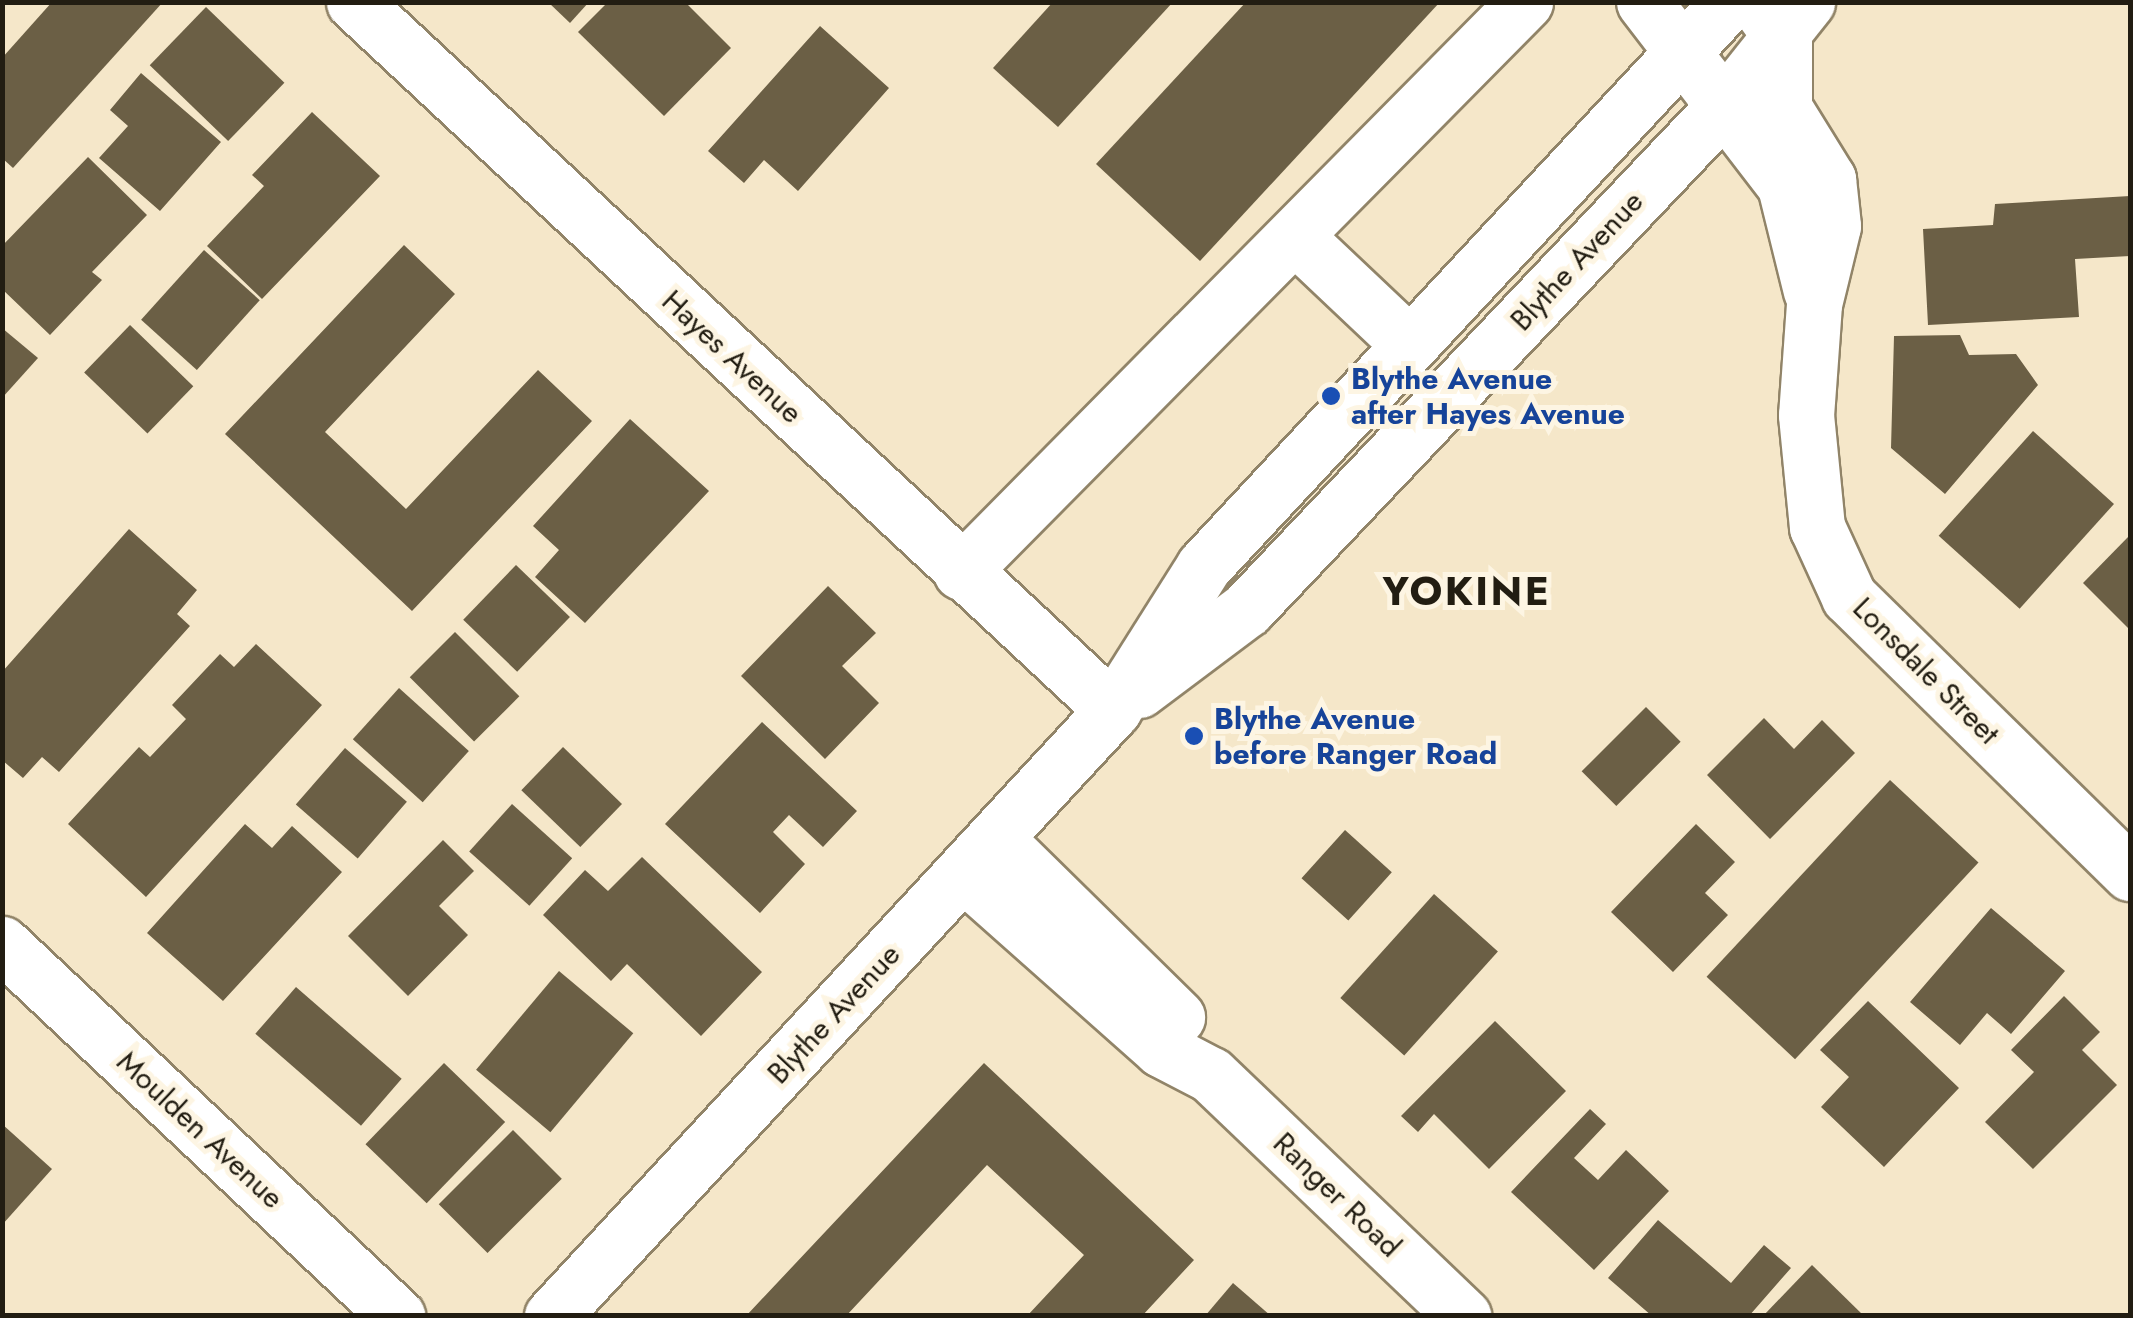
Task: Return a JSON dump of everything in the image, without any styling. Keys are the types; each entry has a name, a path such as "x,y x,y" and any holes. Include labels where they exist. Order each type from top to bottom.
{"street":[{"name":"Hayes Avenue","path":"354,2 1113,710"},
{"path":"961,572 1299,240 1525,2"},
{"name":"Lonsdale Street","path":"1644,2 1687,48 1785,186 1814,304"},
{"name":"Blythe Avenue","path":"552,1316 1113,710 1204,566 1729,2"},
{"name":"Lonsdale Street","path":"1782,15 1784,108 1828,179 1833,226 1814,304 1809,482 1817,527 1850,597 2124,855"},
{"name":"Blythe Avenue","path":"1113,710 1247,609 1725,105 1782,15"},
{"path":"1299,240 1409,344"},
{"name":"Ranger Road","path":"980,856 1161,1049 1211,1076 1463,1316"},
{"name":"Moulden Avenue","path":"2,944 398,1316"}],"building":[{"path":"52,2 163,2 13,168 2,158 2,58"},
{"path":"548,2 589,2 570,23"},
{"path":"608,2 685,2 731,48 664,116 578,32"},
{"path":"1053,2 1173,2 1058,127 993,68"},
{"path":"1246,2 1440,2 1200,261 1096,164"},
{"path":"206,7 284,83 228,141 150,65"},
{"path":"820,26 889,88 798,191 764,160 744,183 708,151"},
{"path":"141,73 221,142 160,211 99,158 128,126 110,110"},
{"path":"312,112 380,176 262,299 207,246 264,186 252,175"},
{"path":"88,157 147,215 92,272 102,280 50,335 2,289 2,246"},
{"path":"2130,196 2130,256 2075,259 2079,317 1928,325 1923,229 1993,225 1995,204"},
{"path":"404,245 455,294 325,432 406,509 538,370 592,421 412,611 225,434"},
{"path":"204,250 260,300 197,370 141,320"},
{"path":"130,325 193,386 147,434 84,372"},
{"path":"2,328 38,358 2,398"},
{"path":"1960,335 1969,355 2016,354 2038,385 1945,494 1891,448 1894,336"},
{"path":"630,419 709,491 585,623 535,577 559,550 533,526"},
{"path":"2033,431 2114,504 2020,609 1939,536"},
{"path":"129,529 197,590 177,614 190,626 59,772 42,757 23,778 2,760 2,672"},
{"path":"2130,535 2130,630 2083,583"},
{"path":"516,565 570,617 517,672 463,620"},
{"path":"828,586 876,633 842,666 879,703 825,759 741,676"},
{"path":"455,632 519,696 474,742 410,677"},
{"path":"256,644 322,705 146,897 68,824 139,747 150,757 186,719 172,705 220,654 234,667"},
{"path":"399,688 469,751 423,802 353,739"},
{"path":"1646,707 1681,742 1616,806 1582,771"},
{"path":"1764,718 1794,749 1822,720 1855,753 1770,839 1707,775"},
{"path":"762,722 857,811 823,847 789,815 773,832 805,864 760,913 665,824"},
{"path":"563,747 622,804 580,847 521,790"},
{"path":"345,748 407,802 358,858 296,805"},
{"path":"1890,780 1978,863 1795,1059 1707,977"},
{"path":"512,804 572,858 529,906 469,852"},
{"path":"245,824 272,848 292,826 342,872 223,1001 147,933"},
{"path":"1696,824 1735,862 1705,893 1728,915 1673,972 1611,912"},
{"path":"1345,830 1392,872 1348,920 1302,878"},
{"path":"443,840 474,871 439,906 468,935 408,996 348,936"},
{"path":"642,857 762,972 701,1036 627,964 611,981 543,915 585,870 608,891"},
{"path":"1434,894 1498,952 1404,1056 1340,998"},
{"path":"1991,908 2065,971 2011,1034 1987,1013 1960,1045 1910,1002"},
{"path":"559,971 633,1033 550,1132 476,1070"},
{"path":"296,987 402,1079 361,1126 255,1034"},
{"path":"2064,996 2100,1032 2082,1050 2117,1085 2033,1169 1985,1122 2034,1072 2011,1050"},
{"path":"1868,1001 1959,1088 1884,1167 1821,1107 1849,1077 1820,1050"},
{"path":"1495,1021 1566,1091 1489,1169 1434,1114 1418,1132 1401,1116"},
{"path":"444,1063 505,1122 427,1203 366,1144"},
{"path":"984,1063 1194,1260 1142,1316 1027,1316 1084,1255 987,1165 846,1316 746,1316"},
{"path":"1590,1109 1606,1124 1574,1158 1598,1180 1626,1150 1669,1191 1594,1270 1511,1192"},
{"path":"2,1124 52,1169 2,1225"},
{"path":"513,1130 562,1179 488,1253 439,1204"},
{"path":"1658,1220 1731,1283 1764,1245 1791,1268 1749,1316 1652,1316 1608,1278"},
{"path":"1812,1265 1864,1316 1763,1316"},
{"path":"1233,1283 1271,1316 1205,1316"}],"place":[{"name":"Blythe Avenue after Hayes Avenue","path":"1331,396"},
{"name":"Blythe Avenue before Ranger Road","path":"1194,736"}],"district":[{"name":"YOKINE","path":"1467,591"}]}
